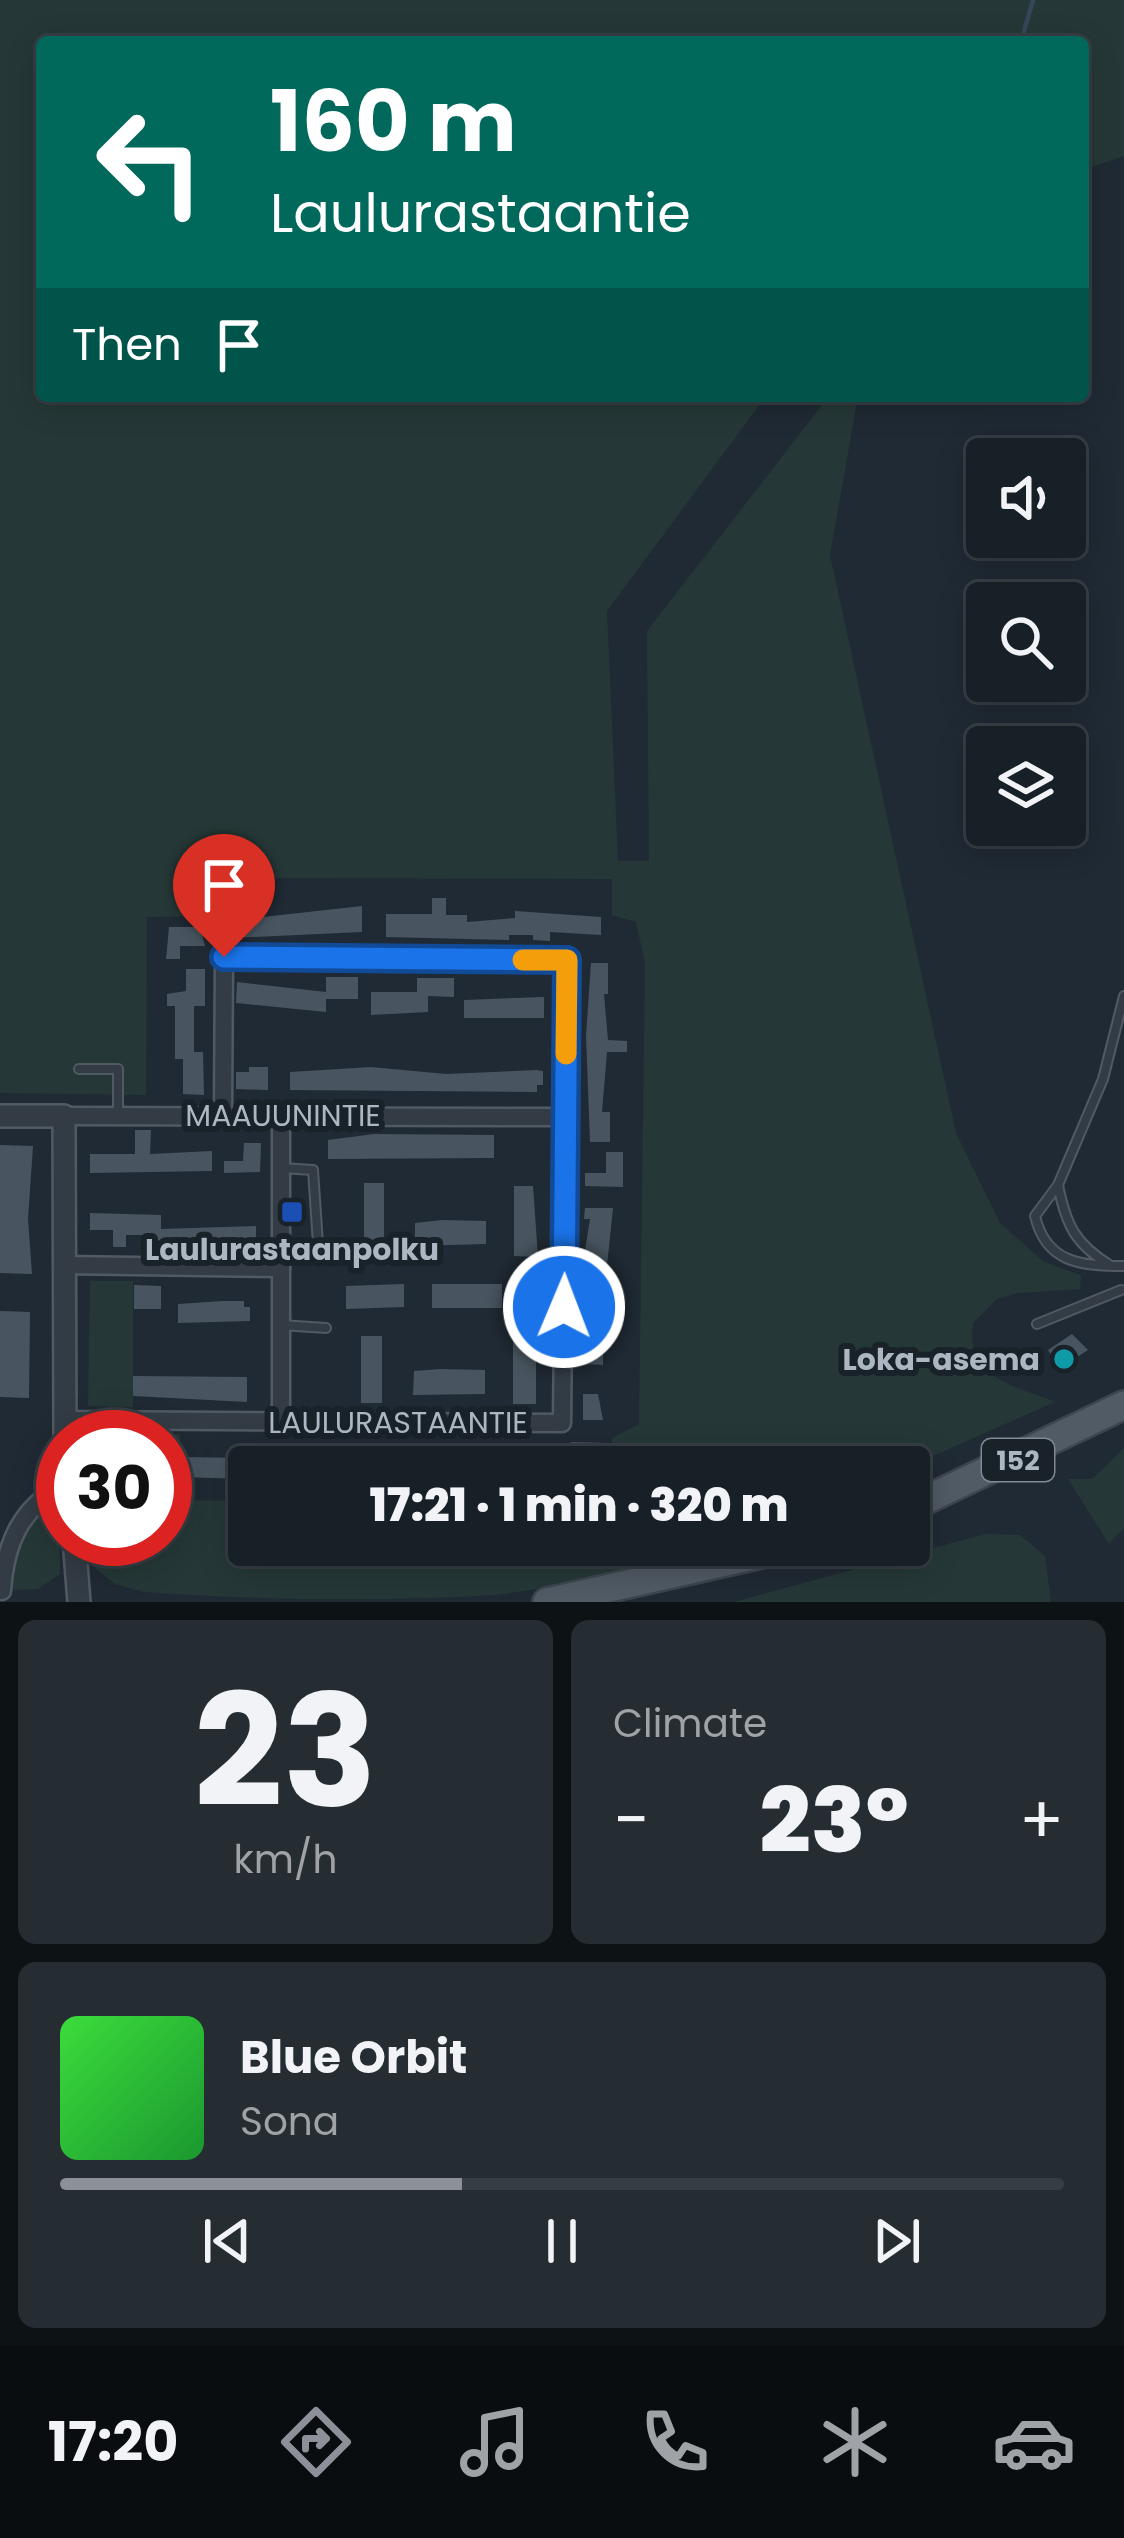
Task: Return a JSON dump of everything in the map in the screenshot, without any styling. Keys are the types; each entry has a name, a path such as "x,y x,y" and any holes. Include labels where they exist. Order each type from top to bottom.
{"main road":[{"name":"152","path":"930,1498 1124,1405"},
{"path":"547,1602 724,1566"}],"street":[{"name":"LAULURASTAANTIE","path":"192,1424 562,1423 567,960 224,957 223,1114"},
{"path":"281,1114 281,1422"},
{"name":"MAAUUNINTIE","path":"0,1116 566,1117"},
{"path":"64,1117 64,1410"},
{"path":"63,1265 281,1268"},
{"path":"2,1591 8,1550 36,1499"},
{"path":"76,1566 79,1602"}],"lane":[{"path":"1124,996 1103,1079 1058,1185 1042,1200 1036,1216 1040,1238 1057,1256 1076,1265 1124,1267"},
{"path":"79,1069 118,1069 118,1114"},
{"path":"281,1168 313,1170 318,1244"},
{"path":"1058,1185 1067,1226 1083,1250 1111,1266"},
{"path":"1037,1324 1121,1290"},
{"path":"281,1325 326,1328"}],"green space":[{"path":"0,0 1124,0 1124,156 1089,168 1089,36 36,36 36,402 762,402 607,611 618,861 649,861 647,631 824,402 857,402 830,555 956,1133 1000,1223 1044,1262 1081,1275 1080,1289 997,1299 973,1323 973,1341 984,1368 995,1377 1055,1402 930,1457 930,1446 612,1446 612,1438 639,1424 645,963 636,922 612,915 612,879 231,878 230,944 212,944 210,916 147,917 146,1095 0,1093"},
{"path":"90,1281 133,1281 133,1407 88,1406"},
{"path":"1124,1448 1124,1528 1109,1544 1068,1479 1092,1479"},
{"path":"192,1500 228,1501 228,1566 634,1566 495,1595 408,1599 144,1592 115,1584 94,1567 192,1566"},
{"path":"36,1516 36,1566 60,1566 60,1574 38,1589 13,1590 13,1568"},
{"path":"985,1534 1020,1535 1045,1556 1051,1602 733,1602 866,1566 930,1566 930,1549"}],"building":[{"path":"432,898 446,898 446,915 467,915 467,922 515,918 515,911 601,917 601,935 550,932 550,941 533,940 533,935 509,935 509,940 386,937 386,914 432,914"},
{"path":"230,900 244,900 244,919 362,906 362,932 230,938"},
{"path":"169,927 200,927 205,946 180,946 180,959 166,959"},
{"path":"591,963 608,963 608,994 604,994 608,1040 627,1041 627,1052 607,1052 602,1112 610,1112 610,1142 590,1142 586,1035"},
{"path":"186,969 205,969 205,1006 194,1006 194,1052 203,1052 204,1095 183,1094 183,1059 175,1059 175,1006 167,1006 167,994 186,991"},
{"path":"326,977 358,977 358,999 326,999 326,1012 236,1003 237,982 326,992"},
{"path":"417,978 454,978 454,997 428,996 428,1012 371,1015 371,992 417,992"},
{"path":"544,997 544,1018 464,1018 464,1000"},
{"path":"249,1067 268,1067 268,1090 236,1089 236,1072 249,1072"},
{"path":"371,1067 446,1074 537,1070 543,1071 543,1085 537,1085 537,1092 290,1090 290,1072"},
{"path":"135,1130 151,1130 150,1154 212,1151 212,1171 90,1173 90,1154 135,1154"},
{"path":"374,1134 494,1135 494,1158 328,1159 328,1140"},
{"path":"244,1143 261,1143 260,1172 224,1173 224,1161 243,1161"},
{"path":"0,1145 33,1146 28,1219 32,1274 0,1273"},
{"path":"606,1152 623,1152 623,1187 585,1186 585,1173 606,1173"},
{"path":"364,1183 384,1183 384,1250 364,1250"},
{"path":"514,1186 533,1186 538,1257 514,1256"},
{"path":"585,1208 613,1208 604,1295 610,1295 610,1332 603,1332 603,1365 584,1364 589,1289 584,1257 590,1219 584,1219"},
{"path":"90,1213 161,1215 161,1229 256,1226 256,1248 151,1249 152,1235 126,1235 126,1247 113,1247 113,1230 90,1230"},
{"path":"486,1221 486,1244 415,1246 415,1223"},
{"path":"404,1284 404,1307 346,1309 346,1286"},
{"path":"432,1284 502,1284 502,1308 432,1308"},
{"path":"134,1285 161,1286 161,1309 134,1309"},
{"path":"244,1301 244,1307 250,1307 250,1321 178,1323 178,1304"},
{"path":"0,1311 30,1312 29,1398 0,1397"},
{"path":"513,1333 536,1333 536,1404 513,1404"},
{"name":"Loka-asema","path":"1072,1334 1088,1350 1060,1368 1048,1350"},
{"path":"361,1336 382,1336 382,1403 361,1403"},
{"path":"485,1370 485,1394 413,1395 414,1371"},
{"path":"133,1376 247,1377 247,1402 133,1396"},
{"path":"583,1394 598,1394 603,1420 583,1420"},
{"path":"571,1442 610,1443 610,1446 571,1446"},
{"path":"192,1457 228,1458 228,1478 192,1477"}],"waterway":[{"path":"1023,36 1033,0"}],"slow traffic":[{"path":"523,960 567,960 566,1054"}],"place":[{"name":"Laulurastaanpolku","path":"292,1212"},
{"name":"Loka-asema","path":"1064,1359"}],"route":[{"path":"224,957 567,960 564,1307"}]}
